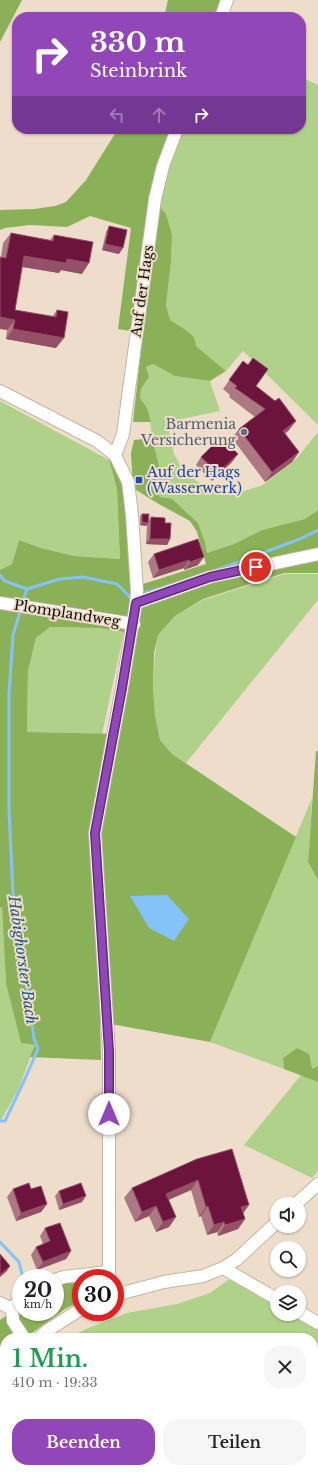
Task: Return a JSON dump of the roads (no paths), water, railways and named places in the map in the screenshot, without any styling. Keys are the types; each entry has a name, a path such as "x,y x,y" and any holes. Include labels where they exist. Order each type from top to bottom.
{"street":[{"path":"222,12 227,0"},
{"name":"Auf der Hags","path":"115,455 123,434 155,199 163,166 175,134"},
{"path":"0,391 97,441 115,455 128,482 132,508 137,591 134,624 95,833 109,1051 108,1269"},
{"path":"136,603 210,577 318,554"},
{"name":"Plomplandweg","path":"0,602 134,624"},
{"path":"304,1197 318,1184"},
{"path":"124,1293 164,1282 203,1276 223,1268 236,1260 270,1228"},
{"path":"223,1268 270,1295"},
{"path":"0,1303 12,1308"},
{"path":"45,1333 72,1315"},
{"path":"306,1316 318,1323"},
{"path":"13,1321 21,1333"}],"water":[{"path":"167,895 189,919 174,941 149,928 130,896"}],"waterway":[{"name":"Habighorster Bach","path":"217,570 300,539 318,530"},
{"path":"0,575 5,581 27,589"},
{"name":"Habighorster Bach","path":"22,603 27,589 60,579 83,577 117,584 130,597"},
{"name":"Habighorster Bach","path":"145,593 170,585"},
{"name":"Habighorster Bach","path":"0,1121 5,1121 38,1049 34,1038 13,893 9,811 9,694 13,635 21,609"},
{"name":"Habighorster Bach","path":"0,1242 19,1262 21,1269"}],"place":[{"name":"Barmenia Versicherung","path":"244,432"},
{"name":"Auf der Hags (Wasserwerk)","path":"139,480"}]}
